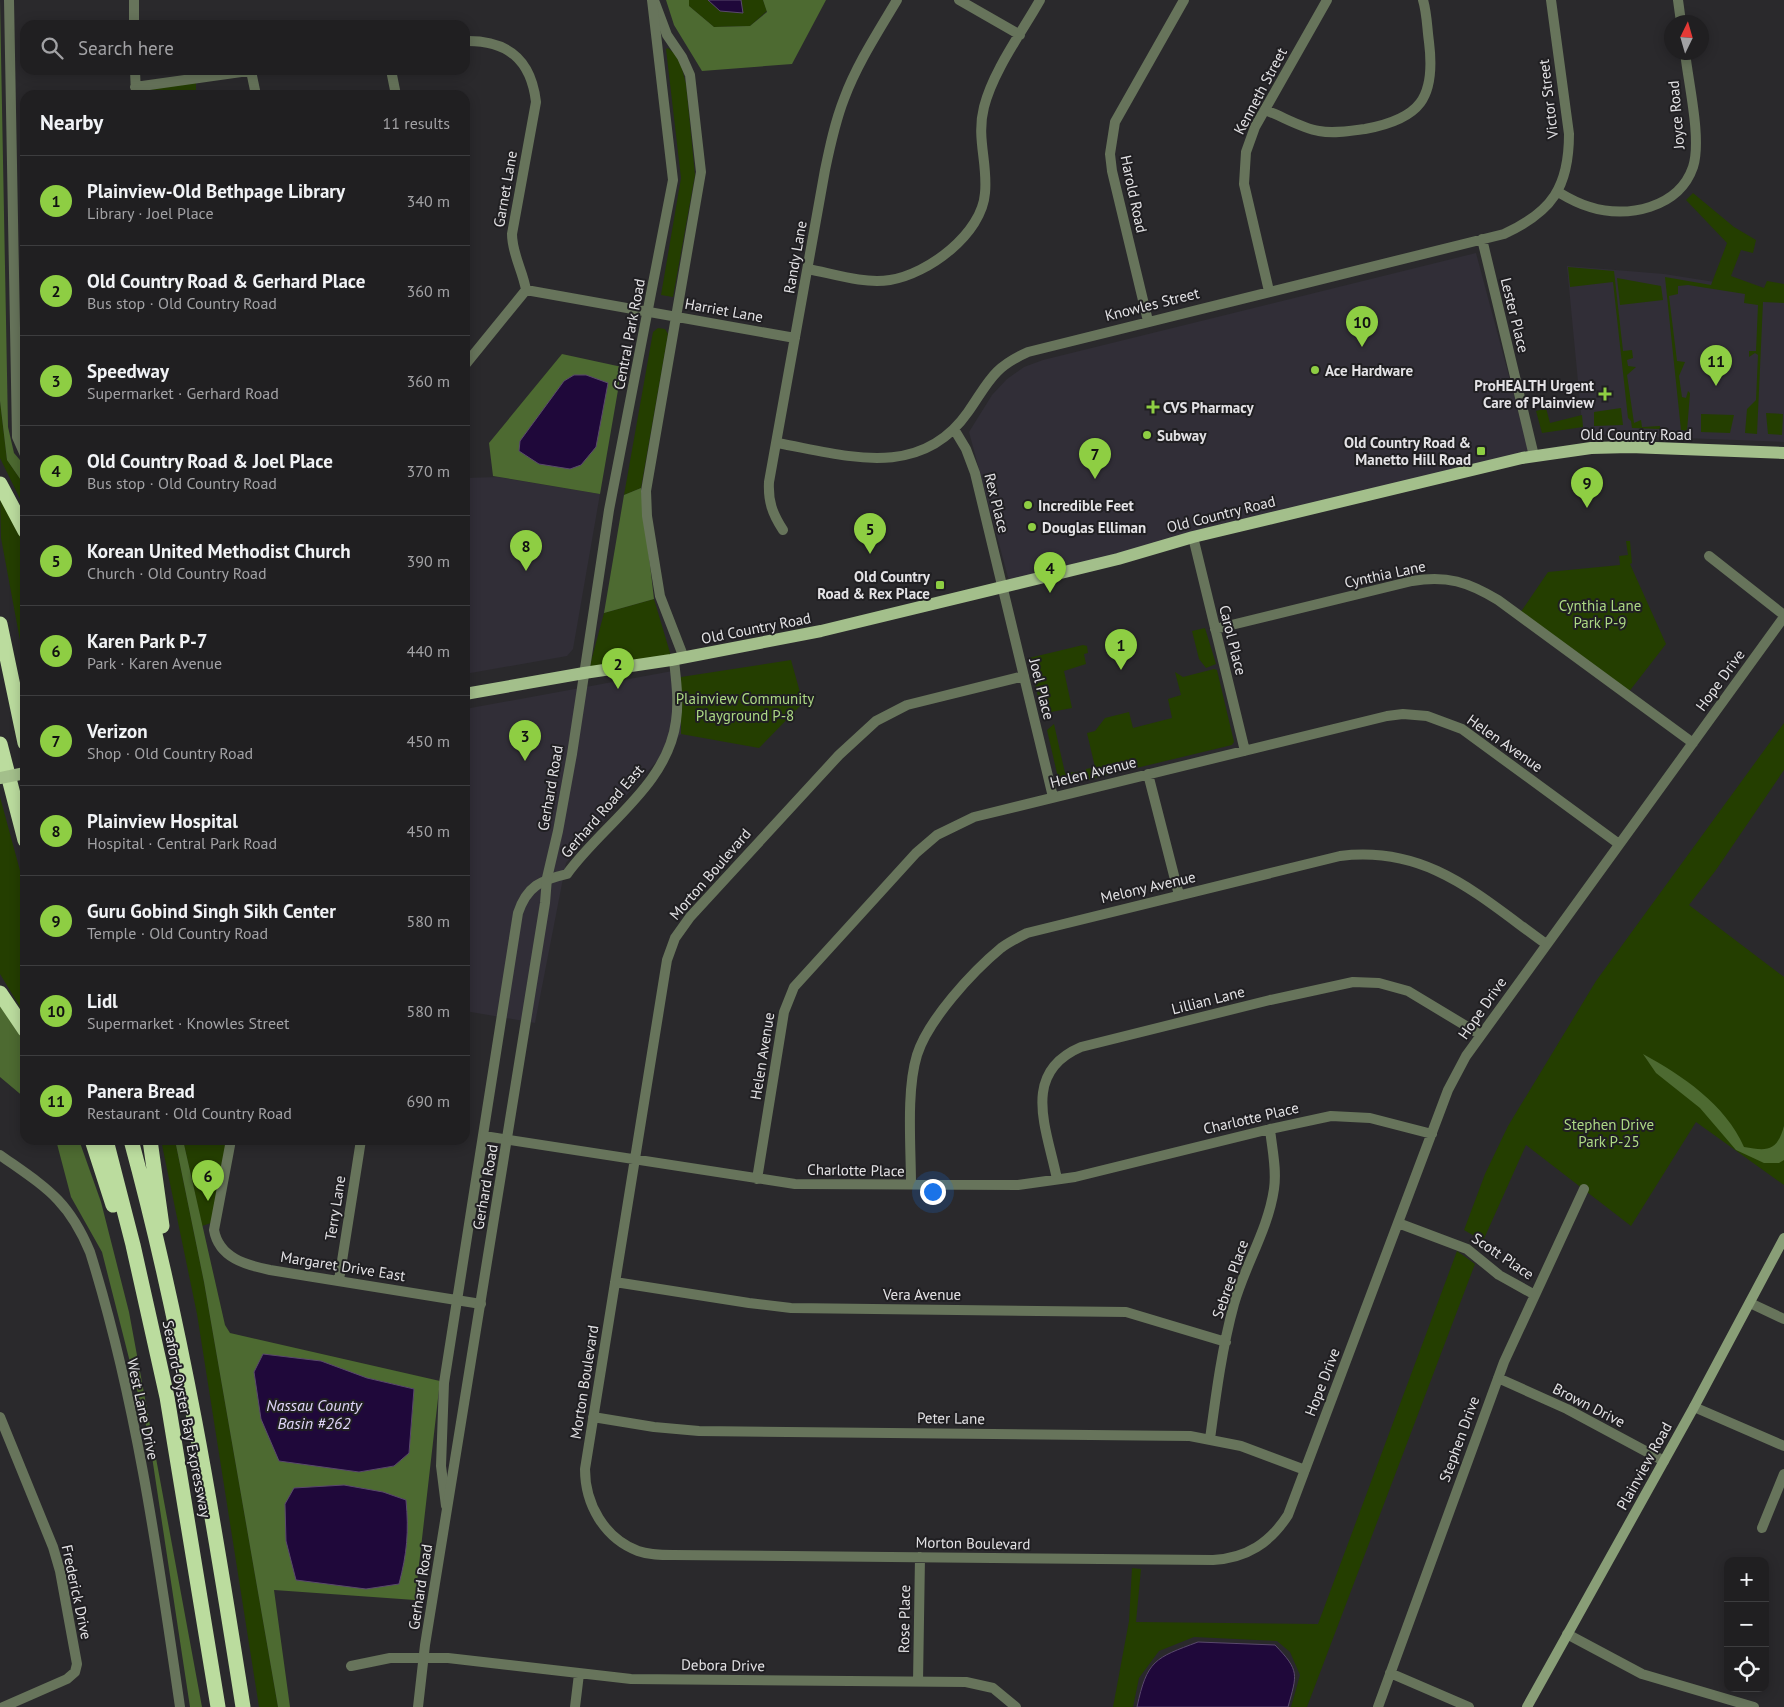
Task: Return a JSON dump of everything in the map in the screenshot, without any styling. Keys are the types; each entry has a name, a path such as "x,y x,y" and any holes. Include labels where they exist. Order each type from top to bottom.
{"highway":[{"path":"0,484 20,521"},
{"path":"0,624 20,719"},
{"path":"0,744 20,821"},
{"path":"0,993 20,1023"},
{"path":"94,1145 150,1319"},
{"name":"Seaford-Oyster Bay Expressway","path":"107,1145 150,1319 181,1474 218,1707"},
{"name":"Seaford-Oyster Bay Expressway","path":"132,1145 174,1314 203,1461 243,1707"},
{"path":"151,1145 174,1314"}],"main road":[{"name":"Old Country Road","path":"470,693 679,659 821,632 1118,559 1193,537 1534,456 1590,448 1630,447 1784,453"},
{"path":"0,778 20,774"},
{"name":"Plainview Road","path":"1527,1707 1694,1407 1784,1238"}],"street":[{"path":"9,0 17,437 20,444"},
{"path":"134,0 134,20"},
{"name":"Central Park Road","path":"584,673 609,510 649,312 673,180 653,0"},
{"name":"Central Park Road","path":"653,0 667,35 682,56 690,75 701,172 646,491 647,516 660,596 679,659"},
{"name":"Randy Lane","path":"783,530 773,514 768,498 795,338 837,118 857,68 897,0"},
{"path":"958,0 1020,35"},
{"path":"808,269 856,278 890,280 919,270 966,236 983,207 985,194 980,139 984,107 992,84 1040,0"},
{"name":"Harold Road","path":"1148,321 1112,171 1110,154 1112,135 1115,122 1127,98 1184,0"},
{"name":"Kenneth Street","path":"1269,291 1244,184 1248,146 1265,110 1327,0"},
{"path":"1265,110 1317,131 1333,132 1390,125 1400,120 1414,109 1429,86 1432,65 1423,0"},
{"name":"Victor Street","path":"1551,0 1568,134 1566,172 1558,192"},
{"path":"1678,0 1680,15"},
{"name":"Garnet Lane","path":"470,41 491,42 506,49 518,58 534,85 536,102 512,234 512,244 524,276 526,290"},
{"name":"Joyce Road","path":"1558,192 1590,207 1618,212 1640,210 1659,204 1681,188 1693,166 1696,148 1686,60"},
{"path":"135,75 135,90"},
{"path":"141,90 229,75"},
{"path":"253,75 255,90"},
{"path":"392,75 395,90"},
{"name":"Knowles Street","path":"777,443 854,457 887,459 912,455 939,443 954,429 968,413 986,382 1012,359 1052,344 1504,234 1526,224 1542,211 1558,192"},
{"name":"Lester Place","path":"1482,239 1534,456"},
{"path":"470,359 526,290 649,312"},
{"name":"Harriet Lane","path":"649,312 795,338"},
{"name":"Rex Place","path":"954,429 966,449 975,473 1002,587"},
{"name":"Carol Place","path":"1193,537 1245,751"},
{"path":"1708,556 1784,616"},
{"name":"Cynthia Lane","path":"1215,630 1412,581 1428,578 1454,580 1473,586 1498,600 1693,743"},
{"name":"Joel Place","path":"1002,587 1053,797"},
{"name":"Hope Drive","path":"1305,1470 1448,1090 1466,1056 1784,616"},
{"name":"Gerhard Road East","path":"547,878 567,874 584,851 642,790 658,769 669,745 676,722 679,659"},
{"name":"Gerhard Road","path":"418,1707 446,1513 508,1140 545,903 547,878 558,832 584,673"},
{"name":"Morton Boulevard","path":"1024,676 907,705 876,721 839,755 690,917 675,938 667,960 585,1469 585,1485 589,1501 599,1520 609,1532 638,1551 673,1555 1227,1559 1251,1552 1263,1545 1278,1531 1288,1515 1305,1470"},
{"name":"Helen Avenue","path":"758,1178 784,1012 794,987 916,853 937,835 974,817 1387,716 1403,714 1427,716 1462,729 1619,844"},
{"path":"1148,774 1179,895"},
{"name":"Melony Avenue","path":"911,1185 912,1084 917,1056 936,1018 976,972 1002,947 1028,933 1340,856 1384,855 1417,862 1452,877 1546,944"},
{"path":"446,1513 441,1466 444,1383 500,1025 518,913 524,897 547,878"},
{"name":"Lillian Lane","path":"1057,1179 1043,1107 1042,1089 1047,1074 1057,1061 1081,1048 1279,998 1353,982 1379,983 1408,991 1480,1035"},
{"name":"Charlotte Place","path":"484,1136 795,1184 1018,1185 1057,1179 1312,1119 1350,1116 1390,1122 1432,1134"},
{"name":"Sebree Place","path":"1210,1439 1234,1304 1264,1227 1272,1200 1275,1170 1270,1129"},
{"name":"Margaret Drive East","path":"230,1145 214,1222 214,1233 223,1250 247,1265 481,1304"},
{"name":"Terry Lane","path":"338,1280 360,1145"},
{"name":"West Lane Drive","path":"0,1155 62,1202 82,1231 90,1252 126,1393 153,1531 180,1707"},
{"name":"Stephen Drive","path":"1378,1707 1498,1378 1584,1188"},
{"name":"Scott Place","path":"1398,1223 1467,1249 1499,1275 1535,1295"},
{"name":"Vera Avenue","path":"615,1282 791,1308 1126,1312 1226,1342"},
{"path":"1750,1303 1784,1319"},
{"name":"Brown Drive","path":"1498,1378 1567,1409 1664,1461"},
{"path":"1694,1407 1784,1446"},
{"name":"Frederick Drive","path":"0,1417 53,1547 60,1571 77,1664 75,1672 67,1679 3,1707"},
{"name":"Peter Lane","path":"593,1417 654,1427 700,1431 1168,1436 1210,1439 1241,1446 1305,1470"},
{"path":"1762,1528 1784,1474"},
{"name":"Rose Place","path":"918,1682 920,1557"},
{"path":"1568,1634 1642,1674 1754,1707"},
{"name":"Debora Drive","path":"351,1666 390,1658 448,1658 631,1679 980,1684 993,1688 1016,1707"},
{"path":"1390,1673 1469,1707"},
{"path":"575,1707 579,1674"}],"shaded area":[{"path":"1476,253 1529,451 1009,581 969,432 992,395 1007,379 1024,367 1043,360"},
{"path":"1567,266 1664,274 1784,293 1784,442 1583,434"},
{"path":"498,477 600,494 573,649 567,656 470,673 470,478"},
{"path":"678,670 681,677 681,734 566,863 535,1023 470,1012 470,708"}],"green space":[{"path":"0,0 8,427 14,453 20,460 20,479 7,460 0,401"},
{"path":"666,0 689,0 689,6 714,27 750,26 767,12 763,0 826,0 792,64 702,71 674,25"},
{"path":"689,0 763,0 767,11 750,26 714,27 689,6"},
{"path":"668,48 675,54 681,65 686,84 695,175 673,297 661,295 681,178 666,49"},
{"path":"196,79 196,90 135,90 135,87"},
{"path":"1693,193 1734,227 1756,240 1753,253 1741,250 1731,276 1764,288 1767,281 1784,284 1784,303 1763,302 1757,434 1745,433 1747,409 1756,400 1758,355 1755,353 1749,357 1749,351 1756,351 1758,305 1744,303 1745,294 1688,285 1678,286 1678,294 1669,296 1677,361 1685,362 1679,376 1682,397 1686,398 1688,391 1690,393 1687,431 1681,430 1665,277 1711,285 1727,243 1686,200"},
{"path":"1568,267 1614,271 1623,351 1632,350 1633,358 1627,360 1628,366 1636,367 1627,375 1634,423 1641,420 1642,427 1660,426 1660,429 1632,428 1631,421 1628,418 1613,282 1570,287"},
{"path":"1617,278 1661,286 1663,300 1620,305"},
{"path":"658,328 665,329 668,334 641,488 624,495 653,332"},
{"path":"562,354 622,367 600,494 493,476 489,443"},
{"path":"0,401 7,460 20,479 20,499 0,458"},
{"path":"1546,408 1550,423 1582,415 1583,427 1542,433 1536,411"},
{"path":"1621,408 1623,425 1594,426 1594,412"},
{"path":"1766,413 1783,414 1782,435 1768,434"},
{"path":"1701,414 1734,415 1730,433 1701,432"},
{"path":"641,488 654,599 604,613 624,495"},
{"path":"0,494 20,532 20,640 1,538"},
{"name":"Cynthia Lane Park P-9","path":"1626,541 1630,541 1632,563 1630,564 1666,644 1628,693 1520,613 1548,572 1620,565 1619,556 1628,555"},
{"path":"654,599 671,656 589,669 604,613"},
{"path":"1205,628 1216,664 1206,668 1199,659 1192,631"},
{"path":"1083,645 1087,646 1088,653 1084,654 1086,664 1064,671 1072,708 1051,712 1041,709 1029,658"},
{"name":"Plainview Community Playground P-8","path":"791,660 803,703 759,748 681,734 681,677"},
{"path":"1214,669 1217,670 1234,742 1232,745 1066,785 1059,782 1047,730 1054,724 1065,773 1086,771 1086,769 1095,767 1087,733 1095,731 1105,718 1129,712 1133,728 1172,718 1168,699 1181,695 1175,672 1183,677"},
{"name":"Stephen Drive Park P-25","path":"1784,723 1784,770 1716,870 1689,905 1784,977 1784,1185 1696,1122 1631,1226 1526,1145 1483,1241 1464,1230 1485,1174 1508,1126 1596,981"},
{"path":"0,797 20,871 20,1007 0,974"},
{"path":"0,1003 20,1032 20,1094 0,1077"},
{"path":"1643,1054 1688,1082 1714,1104 1726,1117 1744,1147 1770,1148 1778,1141 1784,1126 1784,1160 1779,1163 1764,1163 1736,1150 1700,1108 1656,1073"},
{"path":"57,1145 81,1145 101,1202 129,1312 202,1707 190,1707 149,1437 102,1252 71,1197"},
{"path":"162,1145 176,1145 204,1282 278,1707 259,1707 197,1314"},
{"path":"176,1145 184,1145 225,1325 230,1333 440,1381 415,1600 274,1590 290,1707 278,1707 204,1282","holes":["367,1378 414,1389 409,1453 394,1466 359,1472 279,1460"]},
{"path":"184,1145 230,1145 214,1222 202,1226"},
{"path":"1457,1251 1475,1264 1307,1707 1291,1707 1300,1675 1290,1652 1277,1641 1194,1637 1159,1651 1139,1678 1133,1707 1113,1707 1129,1621 1132,1568 1141,1569 1136,1622 1318,1624"}],"water":[{"path":"708,0 741,0 743,13 720,11"},
{"path":"574,375 586,375 608,383 596,447 581,465 570,469 539,464 519,451 520,441 564,381"},
{"name":"Nassau County Basin #262","path":"263,1354 321,1361 367,1378 414,1389 409,1453 394,1466 359,1472 279,1461 261,1419 254,1372"},
{"path":"344,1485 383,1492 406,1500 407,1542 399,1584 366,1589 296,1580 286,1541 285,1504 294,1488"},
{"path":"1198,1642 1275,1645 1289,1661 1294,1673 1288,1707 1137,1707 1145,1679 1155,1663 1172,1652"}],"place":[{"name":"Lidl","path":"1362,347"},
{"name":"Ace Hardware","path":"1315,370"},
{"name":"Panera Bread","path":"1716,386"},
{"name":"ProHEALTH Urgent Care of Plainview","path":"1605,394"},
{"name":"CVS Pharmacy","path":"1153,407"},
{"name":"Subway","path":"1147,435"},
{"name":"Old Country Road & Manetto Hill Road","path":"1481,451"},
{"name":"Verizon","path":"1095,479"},
{"name":"Incredible Feet","path":"1028,505"},
{"name":"Guru Gobind Singh Sikh Center","path":"1587,508"},
{"name":"Douglas Elliman","path":"1032,527"},
{"name":"Korean United Methodist Church","path":"870,554"},
{"name":"Plainview Hospital","path":"526,571"},
{"name":"Old Country Road & Rex Place","path":"940,585"},
{"name":"Old Country Road & Joel Place","path":"1050,593"},
{"name":"Plainview-Old Bethpage Library","path":"1121,670"},
{"name":"Old Country Road & Gerhard Place","path":"618,689"},
{"name":"Speedway","path":"525,761"},
{"name":"Karen Park P-7","path":"208,1201"}]}
